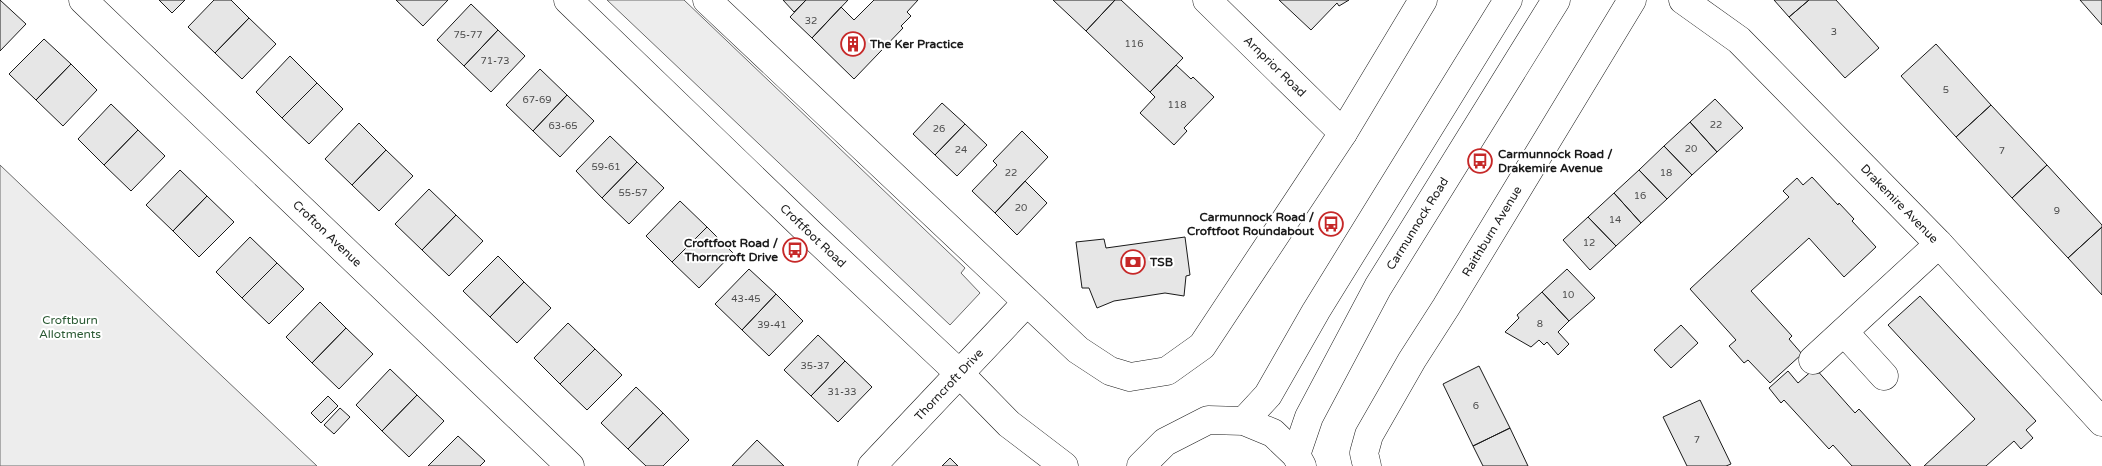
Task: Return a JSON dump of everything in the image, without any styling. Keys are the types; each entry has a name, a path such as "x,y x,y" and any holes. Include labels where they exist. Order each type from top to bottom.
{"street":[{"name":"Crofton Avenue","path":"83,0 570,466"},
{"name":"Croftfoot Road","path":"568,0 960,374 1009,424 1064,466"},
{"path":"707,0 1078,350 1110,371 1130,377 1168,371 1202,346 1344,133 1423,0"},
{"name":"Arnprior Road","path":"1207,0 1344,133"},
{"path":"1244,421 1268,395 1316,312 1508,0"},
{"name":"Carmunnock Road","path":"1299,460 1309,417 1378,286 1556,0"},
{"name":"Raithburn Avenue","path":"1368,466 1364,453 1369,435 1412,360 1632,0"},
{"name":"Drakemire Avenue","path":"1683,0 1739,40 1939,244 2102,422"},
{"path":"1814,360 1939,244"},
{"name":"Thorncroft Drive","path":"872,466 1028,302"},
{"path":"1844,332 1884,376"},
{"path":"1141,466 1166,442 1208,420 1244,421 1273,433 1299,460"}],"shaded area":[{"path":"607,0 684,0 965,268 961,273 980,293 950,325"},
{"path":"0,165 169,326 317,466 0,466"}],"building":[{"path":"0,0 26,24 0,51"},
{"path":"159,0 185,0 172,13"},
{"path":"214,0 231,0 249,18 215,53 188,27"},
{"path":"396,0 448,0 423,26"},
{"path":"783,0 806,0 794,12"},
{"path":"806,0 848,0 812,38 790,17"},
{"name":"The Ker Practice","path":"874,0 918,0 907,12 911,16 901,26 903,28 854,79 812,38 841,7 854,20"},
{"path":"1053,0 1115,0 1086,31"},
{"path":"1115,0 1121,0 1183,58 1150,92 1086,31"},
{"path":"1279,0 1349,0 1339,6 1337,3 1311,30"},
{"path":"1774,0 1809,0 1789,17"},
{"path":"1809,0 1836,0 1879,48 1845,78 1789,17"},
{"path":"2080,0 2102,0 2102,25"},
{"path":"471,4 498,30 464,66 437,40"},
{"path":"249,18 276,44 242,79 215,53"},
{"path":"498,30 525,56 491,92 464,66"},
{"path":"44,39 71,64 36,100 9,74"},
{"path":"1936,44 1991,105 1956,137 1901,76"},
{"path":"290,56 317,83 282,118 256,92"},
{"path":"71,64 97,90 63,126 36,100"},
{"path":"1176,65 1191,79 1193,77 1214,97 1184,128 1187,131 1174,145 1140,113 1155,97 1150,92"},
{"path":"540,69 567,95 533,131 506,105"},
{"path":"317,83 343,109 309,144 282,118"},
{"path":"567,95 594,121 560,157 533,131"},
{"path":"1715,99 1743,128 1717,152 1690,122"},
{"path":"942,103 965,124 935,155 913,134"},
{"path":"111,104 138,130 104,165 78,139"},
{"path":"1991,105 2047,165 2012,198 1956,137"},
{"path":"1690,122 1717,152 1692,175 1664,146"},
{"path":"359,123 386,150 352,185 325,159"},
{"path":"965,124 987,145 957,176 935,155"},
{"path":"138,130 165,156 131,191 104,165"},
{"path":"1022,131 1048,157 995,213 972,191 997,165 993,161"},
{"path":"610,136 637,162 602,198 576,171"},
{"path":"1664,146 1692,175 1667,199 1639,170"},
{"path":"386,150 413,176 379,211 352,185"},
{"path":"637,162 664,188 629,224 602,198"},
{"path":"2047,165 2102,225 2068,258 2012,198"},
{"path":"180,170 207,196 173,231 146,205"},
{"path":"1639,170 1667,199 1641,223 1614,193"},
{"path":"1812,177 1854,219 1852,221 1876,247 1844,277 1809,238 1751,291 1792,336 1789,339 1802,354 1770,383 1748,360 1744,363 1729,346 1736,340 1690,289 1789,197 1783,191 1797,178 1803,185"},
{"path":"1025,181 1047,203 1017,235 995,213"},
{"path":"429,189 456,215 422,250 395,224"},
{"path":"1614,193 1641,223 1616,246 1588,217"},
{"path":"207,196 234,222 199,257 173,231"},
{"path":"680,201 707,227 672,262 646,236"},
{"path":"456,215 483,241 449,276 422,250"},
{"path":"1588,217 1616,246 1590,270 1563,240"},
{"path":"707,227 733,253 699,288 672,262"},
{"path":"2102,227 2102,295 2068,258"},
{"path":"250,237 277,263 242,298 216,272"},
{"name":"TSB","path":"1185,237 1190,275 1186,276 1184,296 1165,293 1114,301 1097,308 1089,288 1082,288 1076,242 1104,239 1106,248"},
{"path":"498,256 524,282 490,317 463,291"},
{"path":"277,263 304,289 269,324 242,298"},
{"path":"749,269 776,294 742,330 715,304"},
{"path":"1567,269 1595,298 1569,321 1542,292"},
{"path":"524,282 551,308 517,343 490,317"},
{"path":"1542,292 1569,321 1558,332 1569,344 1558,355 1547,342 1544,345 1539,340 1531,347 1505,332 1519,318 1517,315"},
{"path":"776,294 803,321 769,356 742,330"},
{"path":"1920,296 2036,421 2026,430 2033,438 2021,449 2014,441 1986,466 1924,466 1975,419 1888,325"},
{"path":"320,302 346,328 312,363 286,337"},
{"path":"568,323 595,349 560,384 534,358"},
{"path":"1681,325 1698,343 1671,368 1654,350"},
{"path":"346,328 373,354 339,389 312,363"},
{"path":"818,335 845,361 811,396 784,370"},
{"path":"595,349 622,375 587,410 560,384"},
{"path":"845,361 872,387 838,422 811,396"},
{"path":"1479,366 1510,428 1473,446 1443,384"},
{"path":"1815,368 1855,413 1859,409 1911,466 1852,466 1833,445 1829,449 1784,400 1781,403 1769,388 1788,371 1798,383"},
{"path":"390,369 417,395 382,431 356,405"},
{"path":"636,387 663,413 628,449 601,423"},
{"path":"417,395 444,421 409,457 382,431"},
{"path":"328,396 338,406 321,423 311,413"},
{"path":"1700,400 1731,464 1726,466 1687,466 1663,417"},
{"path":"340,408 350,417 334,434 324,425"},
{"path":"663,413 689,440 663,466 646,466 628,449"},
{"path":"1510,428 1528,466 1483,466 1473,446"},
{"path":"458,436 485,461 480,466 428,466"},
{"path":"757,440 784,466 732,466"},
{"path":"950,458 958,466 942,466"}],"place":[{"name":"The Ker Practice","path":"853,44"},
{"name":"Carmunnock Road / Drakemire Avenue","path":"1480,161"},
{"name":"Carmunnock Road / Croftfoot Roundabout","path":"1331,224"},
{"name":"Croftfoot Road / Thorncroft Drive","path":"795,250"},
{"name":"TSB","path":"1133,262"}],"park label":[{"name":"Croftburn Allotments","path":"70,327"}]}
